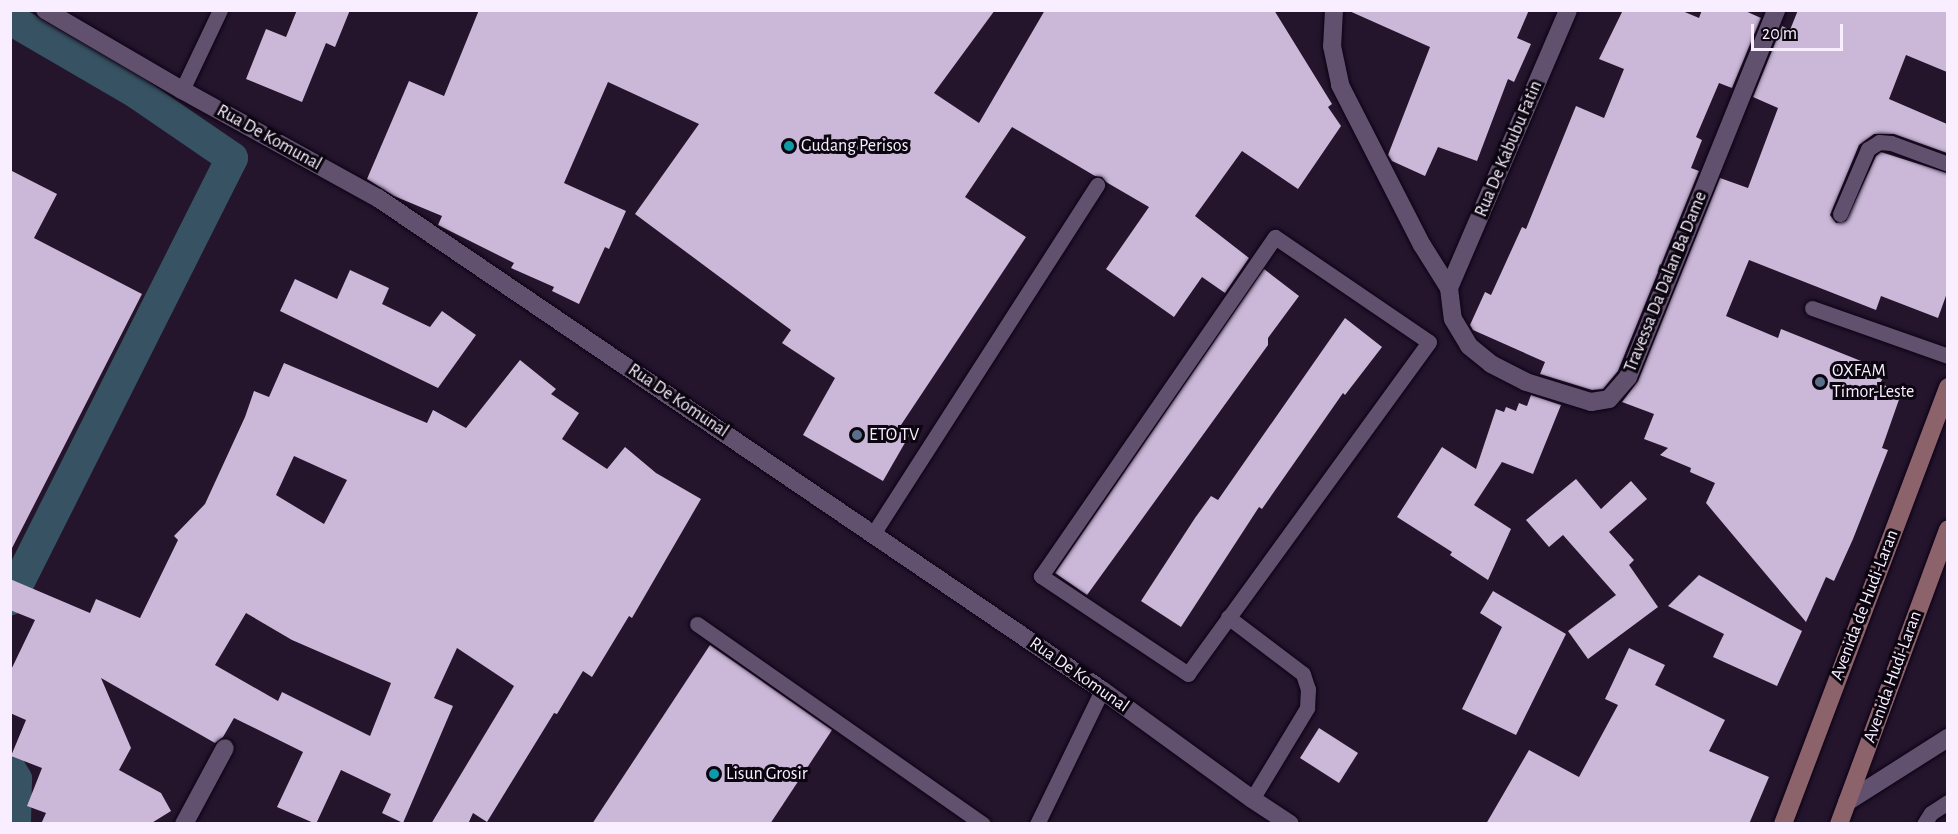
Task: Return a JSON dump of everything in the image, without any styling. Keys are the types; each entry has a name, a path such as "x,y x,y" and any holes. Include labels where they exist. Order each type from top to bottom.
{"main road":[{"name":"Avenida de Hudi-Laran","path":"1783,824 1947,387"},
{"name":"Avenida Hudi-Laran","path":"1839,824 1947,530"}],"street":[{"name":"Rua De Komunal","path":"45,10 182,90 378,198 1102,690 1290,824"},
{"name":"Travessa Da Dalan Ba Dame","path":"1334,10 1332,46 1340,85 1422,245 1449,288 1453,319 1469,346 1491,364 1526,382 1592,402 1609,399 1628,376 1776,10"},
{"name":"Rua De Kabubu Fatin","path":"1449,288 1568,10"},
{"path":"1847,802 1947,738"},
{"path":"184,824 225,748"}],"lane":[{"path":"182,90 220,10"},
{"path":"1840,214 1868,149 1879,142 1891,143 1947,164"},
{"path":"873,534 1097,185"},
{"path":"1275,237 1428,342 1228,617 1188,674 1041,576 1275,237"},
{"path":"1812,308 1947,356"},
{"path":"1228,617 1303,674 1308,689 1306,708 1252,799"},
{"path":"697,624 983,824"},
{"path":"1037,824 1102,690"},
{"path":"1924,824 1930,813 1947,802"}],"building":[{"path":"297,10 350,10 335,47 326,43 302,102 246,79 266,29 286,37"},
{"path":"479,10 995,10 934,93 979,123 1045,10 1274,10 1332,104 1328,107 1341,126 1298,189 1242,151 1195,216 1249,258 1225,293 1202,277 1174,317 1106,269 1149,207 1106,182 1102,177 1095,176 1012,127 965,197 1026,237 899,428 910,434 883,481 803,435 835,378 782,343 791,330 635,214 699,124 608,82 564,183 626,211 609,249 605,247 579,304 552,291 554,287 511,268 514,263 438,225 442,216 394,196 367,179 409,81 444,96"},
{"path":"1347,10 1529,10 1517,38 1531,44 1514,82 1508,79 1477,161 1438,147 1425,176 1392,161 1388,155 1430,47"},
{"path":"1623,10 1680,10 1699,18 1702,10 1743,10 1761,18 1732,88 1719,83 1696,137 1702,140 1691,168 1699,171 1618,371 1603,389 1592,390 1540,374 1545,362 1473,330 1470,325 1485,292 1491,295 1522,227 1526,229 1576,106 1604,118 1624,69 1599,59"},
{"path":"1798,10 1947,10 1947,72 1906,55 1889,99 1947,124 1947,153 1894,134 1874,134 1859,145 1830,215 1836,223 1846,221 1876,156 1881,152 1947,173 1947,293 1938,318 1881,296 1876,310 1749,260 1726,316 1778,338 1781,329 1886,371 1880,384 1902,391 1882,448 1888,450 1853,539 1834,581 1826,577 1806,622 1706,503 1715,483 1690,472 1691,468 1660,455 1668,448 1644,439 1654,414 1622,402 1638,381 1720,178 1748,188 1778,108 1753,97 1782,26 1790,30"},
{"path":"10,170 57,194 34,238 142,294 10,552"},
{"path":"1264,269 1299,296 1268,338 1268,345 1087,595 1055,573"},
{"path":"350,270 389,288 382,304 430,327 442,311 476,335 438,388 280,311 295,279 337,299"},
{"path":"1345,318 1382,347 1345,395 1343,393 1262,509 1259,507 1181,627 1141,601 1195,518 1211,496 1218,500"},
{"path":"520,360 556,389 551,394 579,413 562,439 607,469 625,447 656,473 701,499 632,618 629,616 592,677 583,671 557,714 554,713 487,822 473,813 468,824 431,824 514,686 457,648 434,698 453,706 403,823 382,813 391,794 341,770 316,824 277,807 303,752 234,718 223,737 215,743 101,678 131,748 119,770 161,793 171,811 150,824 41,824 46,813 27,806 42,768 11,756 26,720 10,713 10,672 35,620 10,610 10,579 90,613 96,599 140,618 178,540 174,536 205,504 245,417 254,391 269,397 284,363 427,423 433,410 466,428","holes":["294,456 347,480 324,524 276,495","246,613 292,640 391,683 370,736 282,692 278,701 215,665"]},
{"path":"1531,395 1561,405 1533,474 1502,462 1474,505 1511,529 1488,580 1450,555 1452,552 1397,517 1442,447 1476,469 1496,409 1504,412 1506,407 1516,411 1519,403 1527,406"},
{"path":"1576,479 1601,509 1631,481 1647,499 1609,532 1634,560 1629,565 1658,607 1588,659 1568,631 1616,595 1563,535 1549,547 1526,520"},
{"path":"1699,575 1802,631 1777,686 1713,657 1724,634 1668,606"},
{"path":"1493,591 1566,634 1516,735 1462,709 1502,627 1480,613"},
{"name":"Lisun Grosir","path":"710,645 832,730 770,824 592,824"},
{"path":"1629,648 1665,665 1655,685 1725,720 1709,751 1769,777 1749,824 1486,824 1529,750 1579,777 1618,705 1605,699"},
{"path":"1319,728 1358,753 1339,783 1300,758"}],"waterway":[{"path":"10,19 137,93 232,158 10,599"},
{"path":"10,769 16,779 15,824"}],"place":[{"name":"Gudang Perisos","path":"789,146"},
{"name":"OXFAM Timor-Leste","path":"1820,382"},
{"name":"ETO TV","path":"857,435"},
{"name":"Lisun Grosir","path":"714,774"}]}
